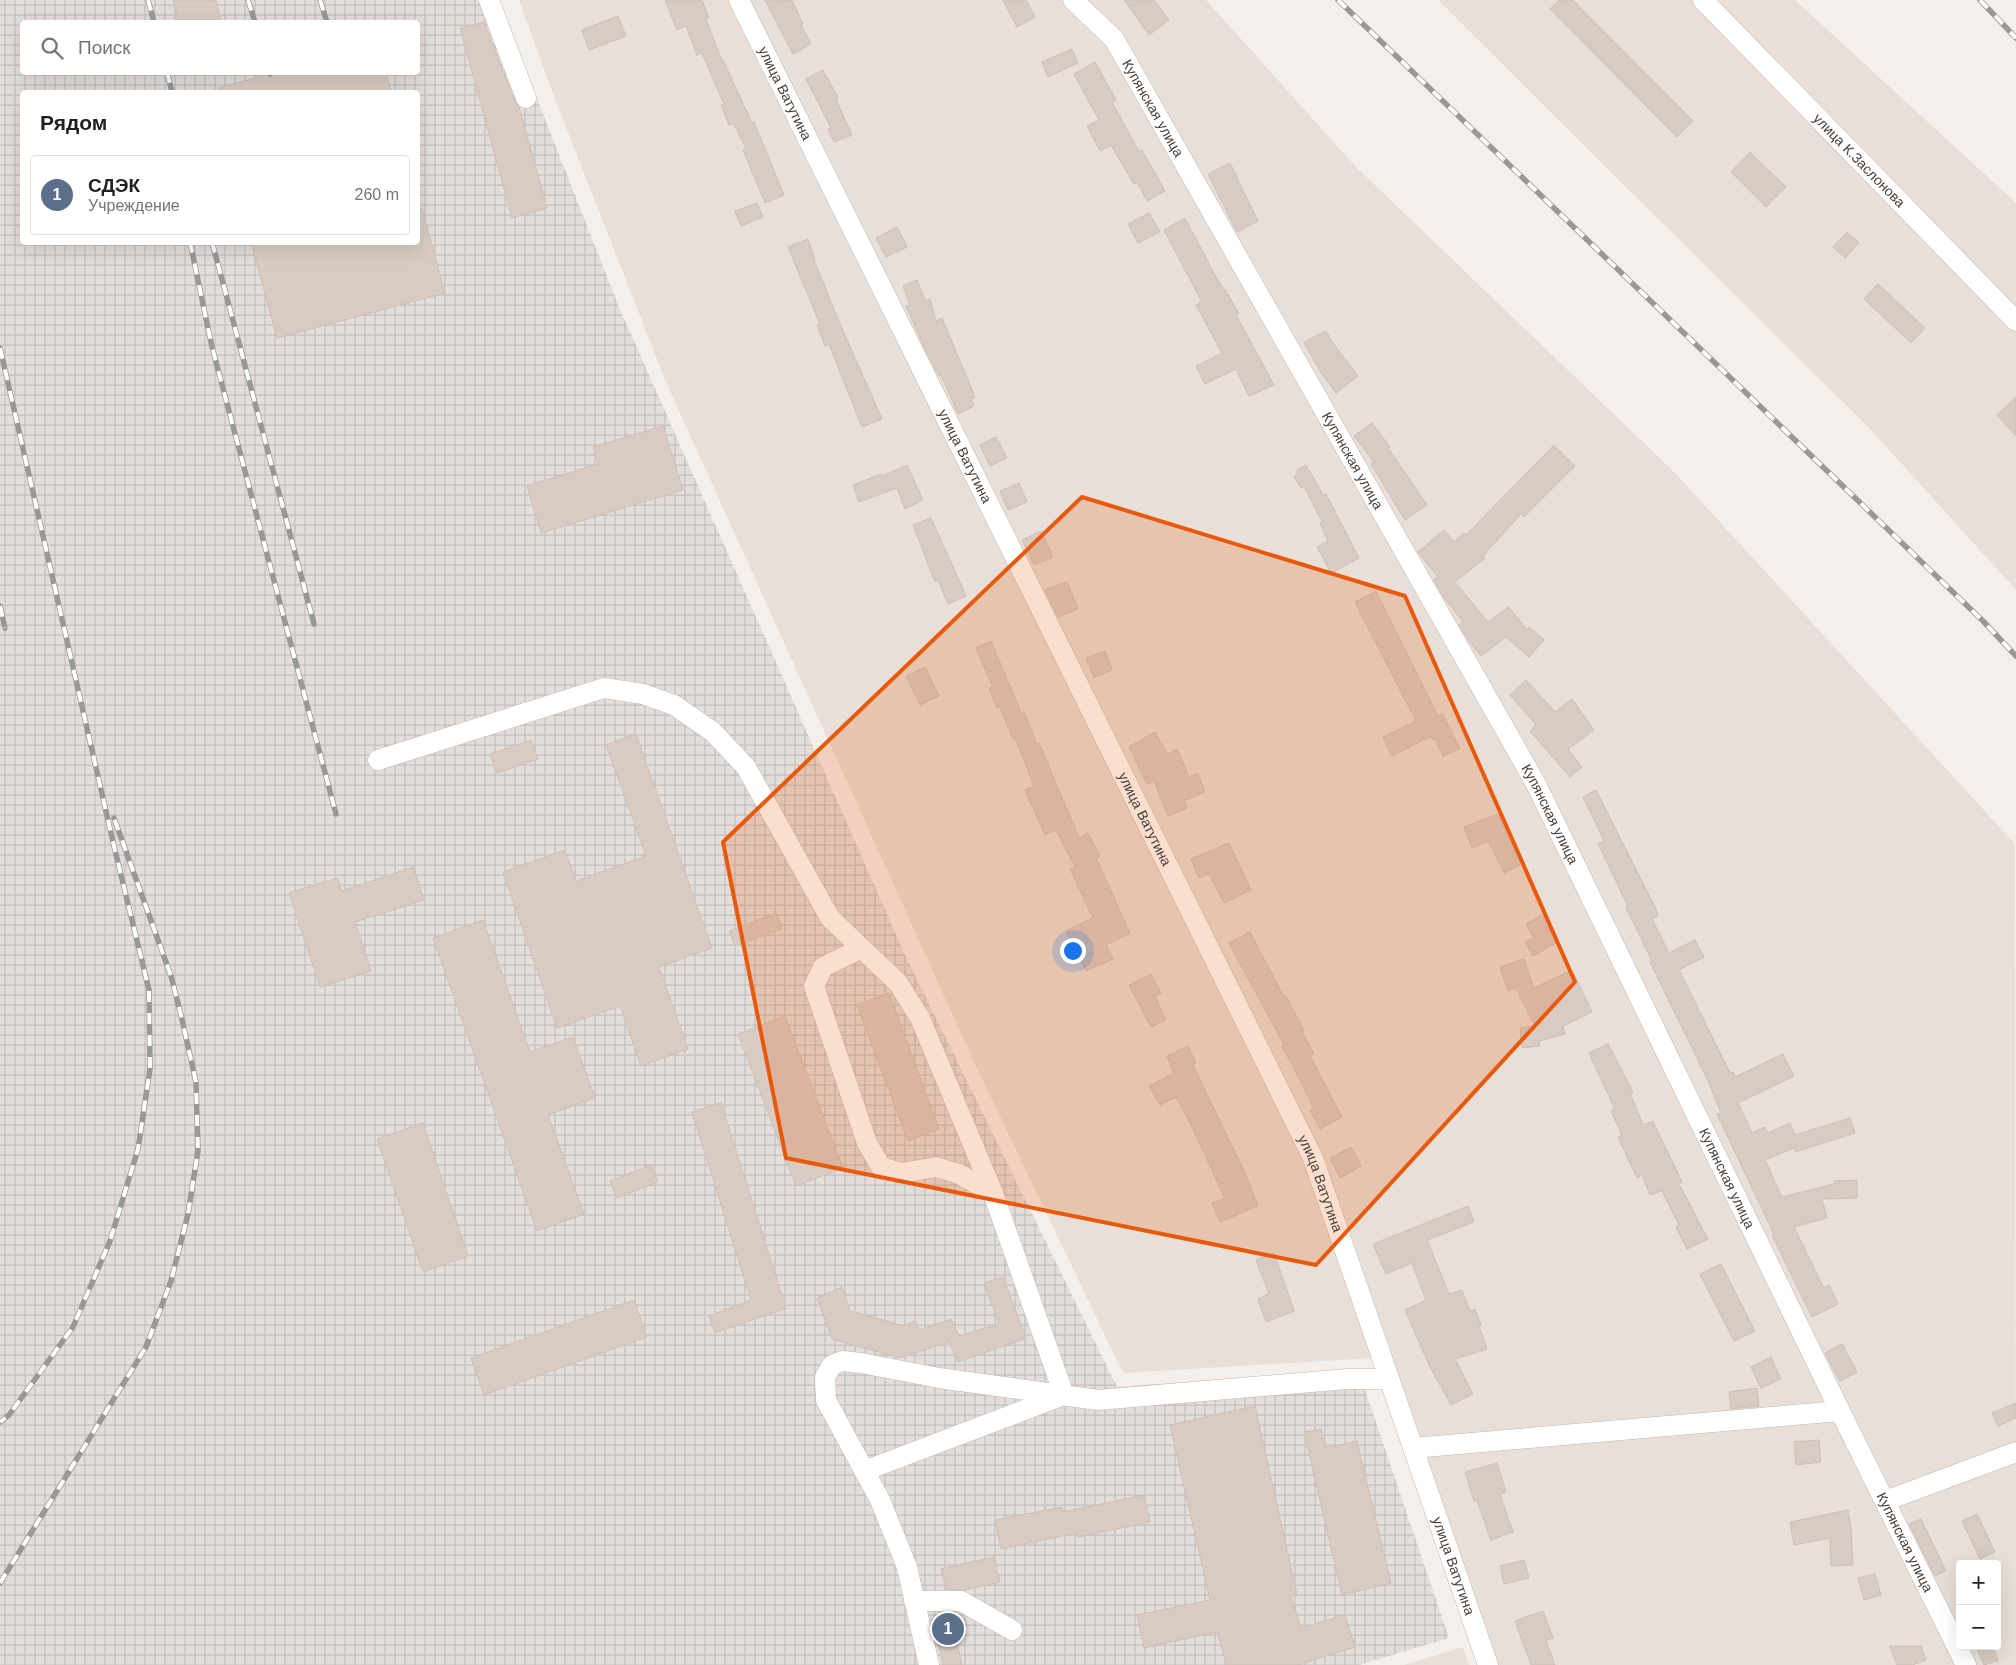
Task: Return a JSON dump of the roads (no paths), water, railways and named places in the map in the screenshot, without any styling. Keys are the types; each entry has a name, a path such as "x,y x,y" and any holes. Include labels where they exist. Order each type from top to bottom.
{"street":[{"path":"490,0 526,98"},
{"name":"улица Ватутина","path":"738,0 1313,1158 1488,1665"},
{"name":"Купянская улица","path":"1074,0 1114,38 1536,784 1840,1411 1966,1665"},
{"name":"улица К.Заслонова","path":"1703,0 2016,321"},
{"path":"378,760 604,688 643,694 674,705 713,732 746,766 830,918 898,983 920,1018 993,1193 1064,1396"},
{"path":"862,948 823,967 814,986 867,1143 881,1167 901,1173 936,1167 959,1174 993,1193"},
{"path":"929,1665 907,1567 880,1500 826,1400 825,1377 832,1365 842,1361 861,1363 939,1378 1098,1400 1347,1379 1389,1378"},
{"path":"864,1471 1064,1396"},
{"path":"1414,1448 1840,1411"},
{"path":"1885,1501 2016,1452"},
{"path":"914,1601 961,1601 1012,1630"}],"railway":[{"path":"148,0 153,20"},
{"path":"248,0 254,20"},
{"path":"320,0 326,20"},
{"path":"1338,0 1983,621 2016,656"},
{"path":"1980,0 2016,38"},
{"path":"168,75 172,90"},
{"path":"191,245 212,347 336,814"},
{"path":"213,245 314,624"},
{"path":"0,348 113,842 149,990 150,1069 138,1149 110,1241 73,1327 9,1415 0,1422"},
{"path":"0,606 5,628"},
{"path":"0,1583 146,1347 171,1281 188,1214 198,1151 196,1082 181,1015 171,976 114,818"}],"place":[{"name":"СДЭК","path":"948,1629"}]}
